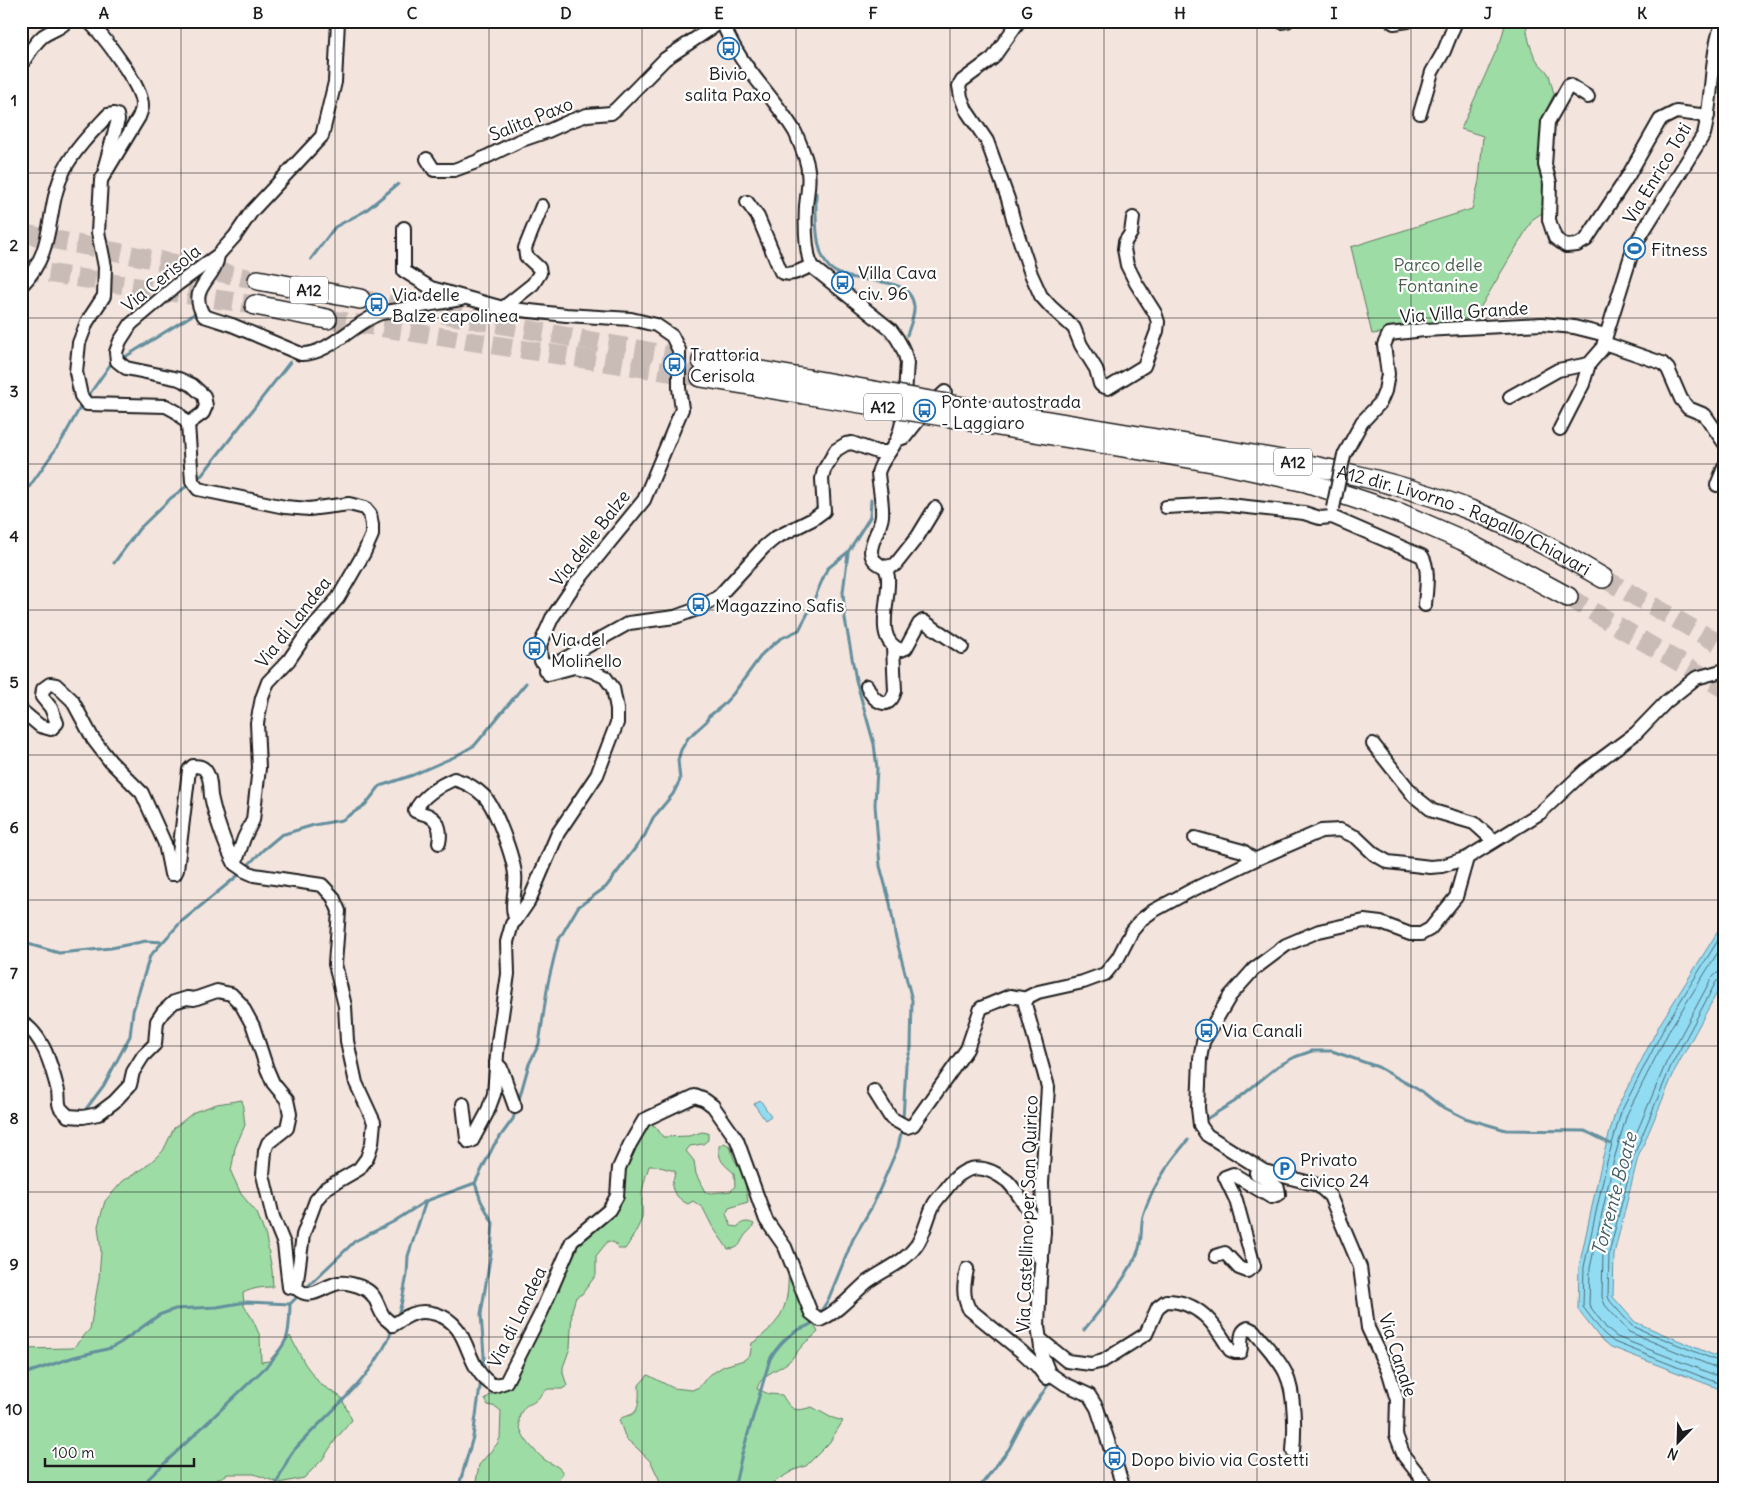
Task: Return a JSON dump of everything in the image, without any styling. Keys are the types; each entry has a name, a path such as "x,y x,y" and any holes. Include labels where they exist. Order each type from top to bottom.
{"highway":[{"name":"A12","path":"258,280 360,299"},
{"name":"A12","path":"254,305 327,319"},
{"name":"A12 dir. Livorno - Rapallo/Chiavari","path":"701,369 963,413 1269,457 1351,474 1411,489 1478,513 1539,541 1602,578"},
{"name":"A12","path":"963,413 1306,482 1402,514 1462,540 1568,597"}],"street":[{"path":"21,65 37,42 45,35 62,27 67,21"},
{"name":"Via Cerisola","path":"88,21 114,49 139,93 142,106 139,118 101,180 98,232 105,268 104,296 88,322 79,342 76,372 84,401 91,404 166,406 177,412 188,424 203,413 206,406 204,396 192,385 179,379 126,368 117,361 116,352 120,341 131,324 178,284 218,255 235,236 252,211 322,136 335,82 338,21"},
{"path":"722,21 730,41 748,70 780,109 796,134 806,161 810,181 806,207 806,237 807,254 811,266 891,330 906,354 907,363 902,424 897,440 879,467 878,473 882,515 881,522 872,540 874,559 886,567 896,565 918,536 935,508"},
{"name":"Salita Paxo","path":"427,159 434,170 454,170 570,121 587,115 611,113 665,59 722,21"},
{"path":"1019,21 993,58 962,81 959,86 961,97 966,110 987,141 1008,198 1031,274 1041,296 1074,328 1081,345 1096,370 1100,384 1105,388 1144,366 1157,331 1158,322 1155,313 1127,265 1124,249 1125,242 1131,233 1133,218"},
{"path":"1390,21 1394,23 1408,21"},
{"path":"1420,113 1432,72 1444,51 1456,21"},
{"name":"Via Enrico Toti","path":"1560,430 1583,384 1589,364 1602,349 1634,246 1704,134 1722,39 1723,21"},
{"path":"1588,97 1569,85 1548,122 1545,165 1550,183 1549,220 1555,238 1566,246 1577,245 1586,240 1628,176 1660,120 1676,112 1708,116"},
{"path":"21,286 46,248 56,196 65,169 80,146 108,114 114,114 118,120 101,180"},
{"path":"747,202 758,217 781,272 792,274 811,266"},
{"path":"502,308 533,284 540,273 539,268 526,256 525,248 542,206"},
{"path":"404,228 404,270 431,288 466,298"},
{"name":"Via delle Balze","path":"218,255 218,262 205,280 199,294 198,306 204,316 232,325 302,354 309,354 341,338 371,316 466,298 502,308 632,320 656,325 672,336 680,350 679,388 682,409 644,500 573,587 552,618 540,645 541,661 547,665"},
{"name":"Via Villa Grande","path":"1333,512 1344,455 1362,422 1380,403 1385,391 1388,374 1384,345 1389,334 1424,330 1542,324 1574,328 1605,339"},
{"path":"1605,339 1662,363 1668,369 1681,400 1688,408 1705,416 1725,444"},
{"path":"1510,397 1558,370 1589,364"},
{"path":"897,440 905,437 928,408 944,392"},
{"name":"Via di Landea","path":"188,424 192,480 198,489 285,507 309,509 349,504 365,508 370,514 372,525 372,535 364,554 338,598 306,634 289,660 268,682 262,698 257,723 259,768 253,820 244,838 235,864"},
{"path":"463,1104 469,1142 472,1141 494,1094 496,1063 508,974 507,942 512,924 529,901 558,833 597,775 617,723 617,709 613,688 605,677 592,671 574,667 548,674 545,670 547,665 557,662 630,623 686,614 719,596 775,538 813,519 824,511 822,479 824,470 836,450 852,443 877,452 889,452"},
{"path":"1717,485 1725,466"},
{"path":"1166,507 1220,504 1296,512 1320,518 1333,512 1422,556 1425,561 1425,605"},
{"path":"886,567 888,579 886,605 887,637 894,647 901,650 906,648 919,624 923,621 928,622 962,647"},
{"path":"867,686 875,701 884,702 891,700 895,691 894,647"},
{"path":"874,1091 891,1118 907,1127 913,1125 968,1049 981,1008 1010,996 1028,999 1038,992 1083,982 1105,974 1118,958 1132,931 1142,919 1190,891 1254,860 1321,832 1340,830 1356,837 1374,854 1388,862 1430,867 1442,866 1467,858 1540,813 1585,771 1636,733 1666,702 1696,678 1725,670"},
{"path":"21,710 40,726 51,730 58,723 51,708 42,697 43,689 50,684 56,685 72,700 93,739 110,761 142,793 165,844 172,874 176,874 177,870 189,770 194,766 200,766 206,770 209,777 212,797 229,854 235,864 254,875 322,885 332,897 339,911 335,964 345,1006 347,1041 356,1083 374,1122 372,1143 367,1158 359,1169 326,1188 316,1200 303,1235 296,1288 289,1287 284,1244 273,1216 262,1176 265,1151 268,1143 287,1128 290,1114 287,1100 273,1083 252,1026 241,1004 231,994 217,991 194,999 187,998 174,1002 163,1012 157,1021 155,1044 143,1056 133,1072 130,1085 114,1102 98,1114 83,1117 68,1116 59,1107 58,1094 47,1057 38,1039 26,1024 21,1022"},
{"path":"1374,744 1414,796 1433,811 1474,823 1494,841"},
{"path":"439,843 438,825 432,817 420,814 415,810 418,804 445,783 454,779 464,782 484,796 497,818 516,875 512,912 516,920"},
{"path":"1195,838 1243,851 1254,860"},
{"name":"Via Canale","path":"1430,1489 1404,1456 1396,1434 1397,1400 1389,1373 1368,1328 1360,1267 1330,1196 1318,1185 1264,1171 1207,1135 1200,1125 1198,1108 1201,1049 1203,1042 1230,996 1254,969 1286,944 1319,931 1364,921 1381,922 1410,934 1421,934 1430,929 1456,898 1467,858"},
{"name":"Via Castellino per San Quirico","path":"1028,999 1025,1004 1048,1087 1042,1183 1044,1232 1038,1326 1042,1355 1049,1373 1089,1395 1097,1408 1124,1489"},
{"path":"496,1063 501,1068 515,1108"},
{"name":"Via di Landea","path":"296,1288 302,1294 310,1294 340,1283 367,1289 376,1298 384,1316 393,1325 415,1313 430,1312 444,1316 456,1325 474,1364 486,1382 494,1386 506,1382 541,1313 572,1241 610,1210 617,1196 619,1168 644,1120 695,1096 713,1106 737,1140 766,1220 785,1247 810,1313 820,1320 828,1316 868,1282 904,1258 916,1245 935,1203 954,1178 970,1168 986,1168 1008,1182 1036,1223 1037,1232 1034,1249 1036,1256 1042,1260"},
{"path":"1216,1256 1225,1254 1240,1268 1247,1271 1254,1266 1236,1200 1225,1177 1232,1174 1271,1197 1279,1194 1278,1188 1255,1173 1258,1167"},
{"path":"967,1269 963,1289 965,1301 969,1309 1022,1352 1048,1380 1061,1381"},
{"path":"1040,1339 1067,1361 1091,1364 1103,1361 1146,1334 1158,1307 1166,1300 1180,1301 1192,1305 1211,1321 1230,1350 1235,1352 1240,1352 1242,1346 1241,1334 1244,1329 1248,1328 1254,1331 1286,1373 1295,1426 1293,1451"}],"green space":[{"name":"Parco delle Fontanine","path":"1506,21 1527,21 1532,51 1537,61 1549,75 1554,94 1541,121 1545,211 1533,219 1471,323 1372,334 1351,247 1472,209 1479,181 1483,136 1461,129 1501,40"},
{"path":"242,1100 245,1125 235,1148 231,1172 241,1194 257,1213 266,1237 272,1270 273,1287 258,1288 243,1293 244,1306 260,1336 261,1362 269,1361 290,1336 305,1364 320,1384 341,1397 352,1420 322,1460 304,1478 279,1483 254,1474 228,1474 206,1485 204,1489 21,1489 21,1349 73,1348 90,1329 99,1278 101,1251 98,1226 105,1201 123,1181 144,1168 163,1151 174,1128 194,1112 217,1104"},
{"path":"651,1124 656,1127 663,1137 689,1136 702,1132 708,1133 708,1140 703,1144 690,1146 686,1151 694,1161 696,1174 705,1192 731,1191 735,1186 734,1173 724,1164 719,1155 719,1146 724,1143 730,1146 734,1159 744,1176 748,1202 729,1208 726,1214 731,1226 737,1227 747,1222 754,1224 736,1248 728,1249 712,1226 703,1208 693,1201 688,1204 685,1203 675,1193 672,1184 675,1171 649,1166 643,1189 642,1217 635,1233 625,1249 618,1249 615,1243 608,1241 596,1256 596,1275 582,1294 576,1297 572,1310 570,1348 563,1367 567,1386 562,1389 546,1390 536,1401 525,1407 520,1415 519,1422 524,1437 534,1450 563,1473 549,1489 472,1489 475,1487 479,1465 500,1438 501,1411 496,1407 488,1405 485,1399 508,1386 577,1244 613,1214 624,1169 637,1139"},
{"path":"788,1271 793,1274 804,1309 818,1332 789,1361 761,1380 757,1389 769,1394 782,1395 794,1409 812,1407 830,1417 843,1421 829,1443 806,1466 794,1470 762,1489 660,1489 660,1481 651,1462 626,1439 619,1420 634,1413 638,1407 639,1385 648,1375 673,1388 692,1390 699,1387 708,1376 724,1366 744,1360 750,1355 752,1343 778,1320 782,1313 787,1297"}],"water":[{"name":"Torrente Boate","path":"1725,920 1725,980 1676,1068 1638,1157 1614,1254 1613,1297 1635,1322 1725,1360 1725,1391 1611,1347 1599,1337 1578,1310 1579,1267 1602,1160 1616,1110 1660,1024"},
{"path":"760,1100 771,1116 765,1120 754,1104"}],"waterway":[{"path":"311,259 335,227 365,211 398,184"},
{"path":"816,193 818,242 824,260 829,267 839,274 891,284 902,288 910,295 914,309 907,335"},
{"path":"120,360 194,314"},
{"path":"196,479 202,475 290,362"},
{"path":"86,399 110,365 114,363"},
{"path":"25,493 62,440 82,404"},
{"path":"114,563 139,529 171,498 191,483"},
{"path":"518,1103 529,1064 539,1044 548,983 558,941 578,907 606,887 645,835 653,818 673,794 680,780 678,760 688,738 733,694 763,653 780,639 799,630 827,569 848,552 870,517 871,500"},
{"path":"848,553 843,592 845,619 856,680 874,744 877,768 875,805 880,866 912,1000 911,1048 906,1064 903,1120"},
{"path":"245,868 281,835 314,825 342,820 365,805 380,786 413,775 454,757 475,745 526,683"},
{"path":"86,1109 104,1085 130,1036 133,1011 150,956 181,922 241,873"},
{"path":"21,942 59,953 111,948 146,941 163,942"},
{"name":"Torrente Boate","path":"1203,1121 1234,1102 1278,1066 1312,1051 1332,1051 1378,1067 1424,1093 1439,1105 1465,1118 1506,1130 1585,1131 1611,1144"},
{"path":"305,1289 355,1241 393,1222 426,1201 475,1183 494,1145 513,1119 516,1109"},
{"path":"818,1316 828,1300 853,1239 873,1205 898,1147 902,1129"},
{"path":"1084,1330 1113,1294 1132,1264 1139,1249 1146,1206 1168,1166 1188,1140"},
{"path":"475,1183 481,1201 493,1223 491,1252 481,1314 483,1368"},
{"path":"397,1318 407,1275 408,1256 426,1201"},
{"path":"21,1375 74,1357 111,1348 159,1315 175,1309 217,1307 246,1302 290,1304 300,1294"},
{"path":"143,1489 148,1479 269,1364 287,1337 290,1304"},
{"path":"734,1489 742,1454 770,1359 788,1337 814,1321"},
{"path":"274,1489 293,1452 363,1378 375,1363 393,1328"},
{"path":"458,1489 473,1437 481,1380"},
{"path":"978,1489 1009,1449 1023,1422 1048,1385"}],"tunnel":[{"path":"21,233 258,280"},
{"path":"21,269 255,305"},
{"path":"360,299 702,361"},
{"path":"327,319 701,377"},
{"path":"1603,578 1725,647"},
{"path":"1568,597 1725,689"}],"place":[{"name":"Bivio salita Paxo","path":"728,48"},
{"name":"Fitness","path":"1635,249"},
{"name":"Villa Cava civ. 96","path":"842,282"},
{"name":"Via delle Balze capolinea","path":"376,304"},
{"name":"Trattoria Cerisola","path":"674,364"},
{"name":"Ponte autostrada - Laggiaro","path":"925,411"},
{"name":"Magazzino Safis","path":"699,605"},
{"name":"Via del Molinello","path":"535,649"},
{"name":"Via Canali","path":"1206,1030"},
{"name":"Privato civico 24","path":"1284,1169"},
{"name":"Dopo bivio via Costetti","path":"1115,1459"}]}
